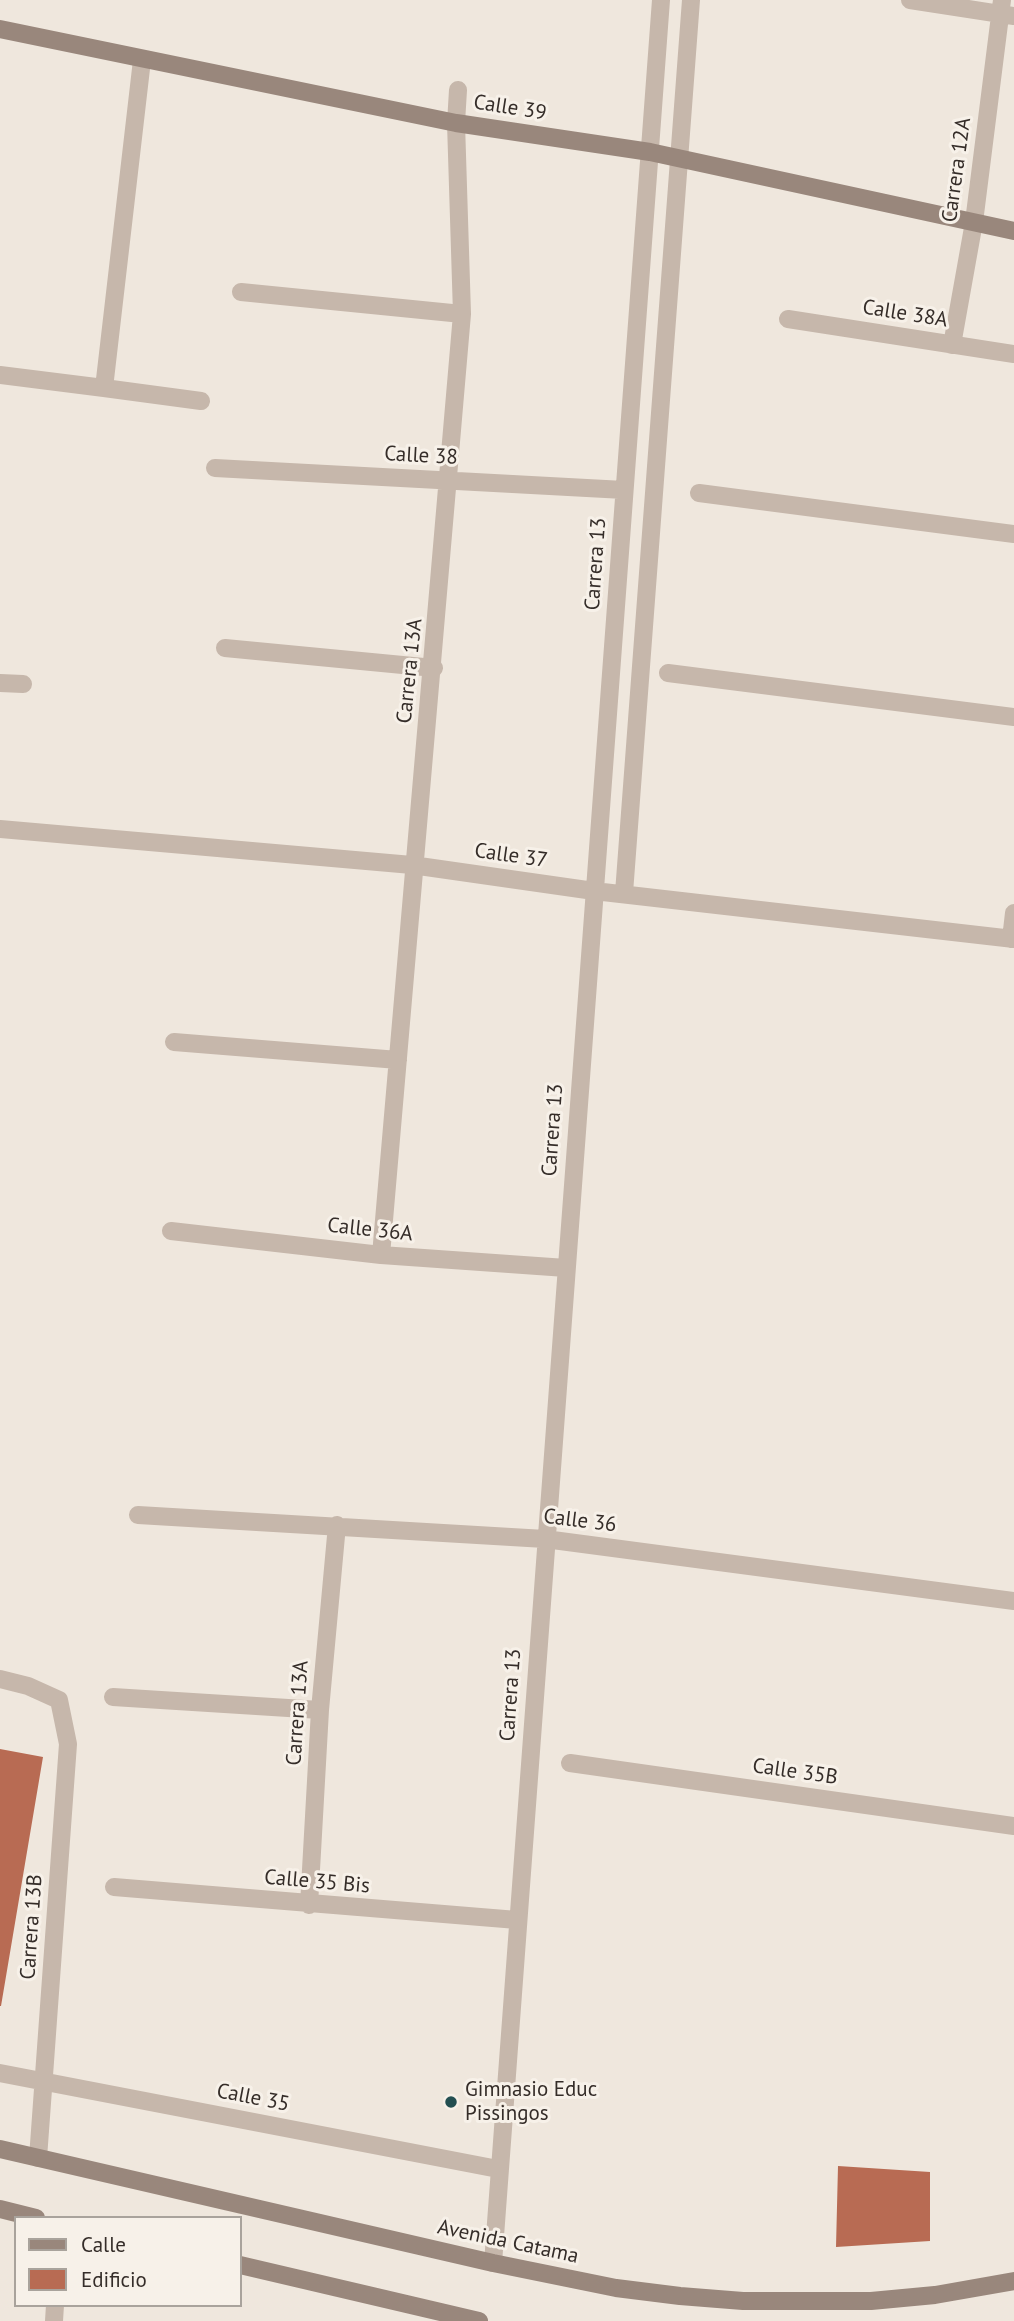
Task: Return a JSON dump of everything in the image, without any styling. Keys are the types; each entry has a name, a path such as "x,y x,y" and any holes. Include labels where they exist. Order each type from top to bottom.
{"main road":[{"name":"Calle 39","path":"0,29 456,123 650,152 679,161 1014,230"},
{"name":"Avenida Catama","path":"0,2149 493,2263 616,2288 743,2301 871,2301 934,2295 1014,2281"},
{"path":"0,2209 28,2216"},
{"path":"242,2265 479,2321"}],"street":[{"name":"Carrera 13","path":"493,2263 661,0"},
{"path":"624,893 691,0"},
{"path":"910,0 1005,10"},
{"name":"Carrera 12A","path":"952,345 974,222 1005,10"},
{"path":"104,388 142,60"},
{"name":"Carrera 13A","path":"381,1255 412,865 434,668 462,314 456,123 458,90"},
{"path":"241,292 462,314"},
{"name":"Calle 38A","path":"788,319 1014,354"},
{"path":"0,375 201,401"},
{"name":"Calle 38","path":"215,468 624,490"},
{"path":"699,493 1014,534"},
{"path":"225,648 434,668"},
{"path":"668,673 1014,717"},
{"path":"0,683 23,684"},
{"name":"Calle 37","path":"0,829 412,865 594,891 1012,939"},
{"path":"1012,939 1014,913"},
{"path":"174,1042 398,1060"},
{"name":"Calle 36A","path":"171,1231 381,1255 566,1268"},
{"name":"Calle 36","path":"138,1515 337,1524 545,1539 1014,1601"},
{"name":"Carrera 13A","path":"309,1905 320,1710 337,1524"},
{"name":"Carrera 13B","path":"0,1679 28,1686 59,1700 68,1744 38,2158"},
{"path":"113,1697 320,1710"},
{"name":"Calle 35B","path":"570,1763 1014,1826"},
{"name":"Calle 35 Bis","path":"114,1886 309,1905 517,1920"},
{"name":"Calle 35","path":"0,2073 498,2169"}],"building":[{"path":"0,1749 43,1757 1,2006 0,2006"},
{"path":"838,2166 930,2172 930,2241 836,2247"}],"place":[{"name":"Gimnasio Educ Pissingos","path":"451,2102"}]}
